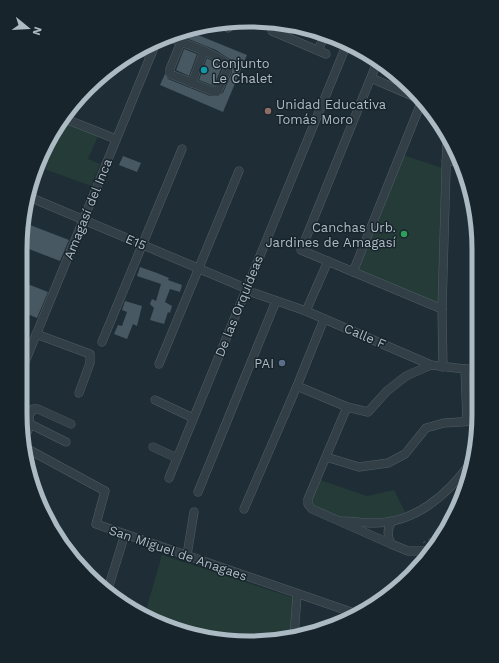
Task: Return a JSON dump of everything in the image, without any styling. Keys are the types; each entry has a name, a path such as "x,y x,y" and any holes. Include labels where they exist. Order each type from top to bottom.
{"street":[{"path":"276,29 326,54"},
{"path":"176,40 204,51 226,63 227,70 218,91 212,91 170,74 170,69 181,42"},
{"path":"318,50 323,40"},
{"name":"Amagasí del Inca","path":"27,356 154,48"},
{"name":"De las Orquideas","path":"169,478 245,288 345,49"},
{"path":"192,83 204,51"},
{"path":"146,53 151,55"},
{"path":"376,66 301,250 442,309"},
{"path":"371,78 409,95"},
{"path":"353,272 420,107"},
{"path":"68,120 116,139"},
{"path":"443,367 442,309 447,146"},
{"path":"102,342 182,149"},
{"path":"446,161 454,162"},
{"path":"159,364 239,171"},
{"name":"E15","path":"33,199 245,288"},
{"path":"306,311 328,261"},
{"name":"Calle F","path":"254,293 306,311 432,365 472,369"},
{"path":"198,492 276,301"},
{"path":"244,509 298,386 324,319"},
{"path":"36,334 90,354 92,358 79,393"},
{"path":"298,386 347,407 368,412 387,391 406,376 432,365"},
{"path":"465,369 467,421"},
{"path":"155,400 193,418"},
{"path":"347,407 308,499 308,504 312,509 390,544 408,551 424,551"},
{"path":"27,431 30,424 29,416 31,410 36,408 72,424"},
{"path":"326,456 359,467 388,463 405,454 426,428 444,423 472,421"},
{"path":"30,424 66,442"},
{"path":"153,447 177,458"},
{"name":"San Miguel de Anagaes","path":"30,451 105,491 96,524 350,612"},
{"path":"335,520 373,523 401,519 431,504 458,481 463,473"},
{"path":"187,555 194,512"},
{"path":"390,544 387,536 392,520"},
{"path":"109,586 126,534"},
{"path":"295,632 298,595"}],"path":[{"path":"422,544 436,536"}],"green space":[{"path":"66,124 98,136 88,159 100,164 91,186 42,168 50,151"},
{"path":"400,154 445,169 442,309 353,272"},
{"path":"317,479 367,496 394,490 407,516 334,522 316,515 309,500"},
{"path":"162,555 294,598 291,632 264,636 235,636 206,632 164,619 146,610"}],"building":[{"path":"195,34 247,55 223,112 160,85 165,74 168,79 210,96 218,96 223,93 232,72 231,60 216,50 184,37"},
{"path":"184,49 197,54 189,76 176,70"},
{"path":"207,58 221,66 214,86 199,80"},
{"path":"123,156 141,163 137,172 119,165"},
{"path":"30,225 69,240 60,261 27,248 28,231"},
{"path":"140,267 169,278 168,280 182,285 180,292 170,289 165,302 172,306 170,313 168,312 164,324 150,320 154,308 150,304 152,299 156,301 161,284 137,276"},
{"path":"27,284 48,292 37,318 27,314"},
{"path":"125,301 142,306 137,326 133,324 127,339 114,334 118,325 122,326 127,312 122,310"}],"place":[{"name":"Conjunto Le Chalet","path":"204,70"},
{"name":"Unidad Educativa Tomás Moro","path":"268,111"},
{"name":"Canchas Urb. Jardines de Amagasí","path":"404,234"},
{"name":"PAI","path":"282,363"}]}
